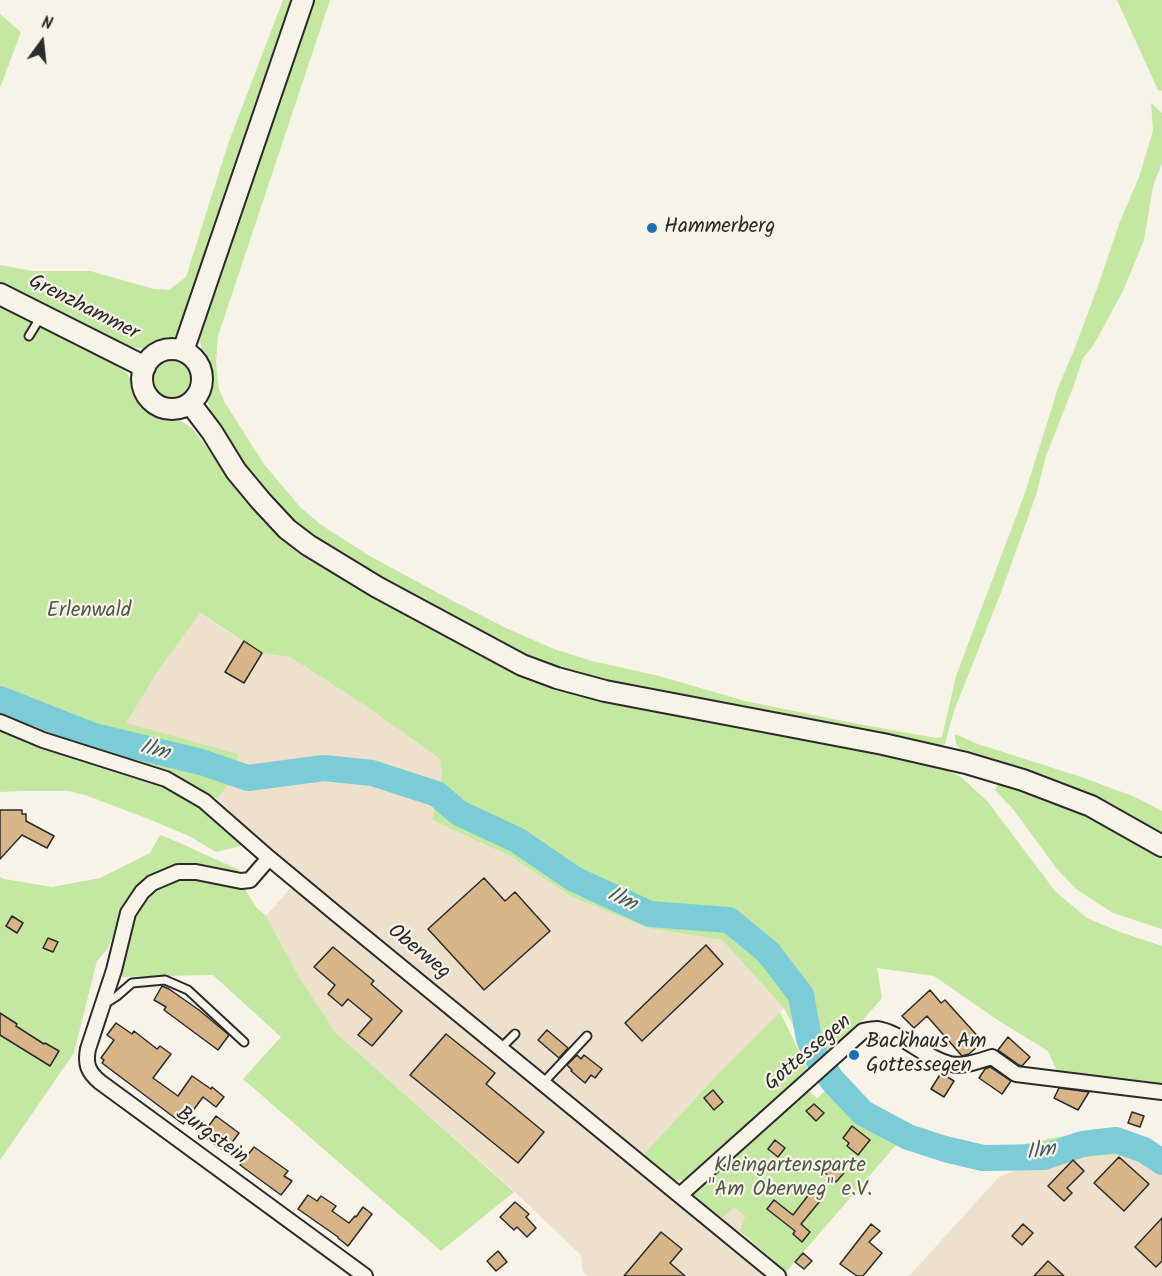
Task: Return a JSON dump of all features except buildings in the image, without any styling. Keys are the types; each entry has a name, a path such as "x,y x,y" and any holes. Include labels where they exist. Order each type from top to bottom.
{"main road":[{"path":"183,351 303,0"},
{"name":"Grenzhammer","path":"0,294 145,367"},
{"path":"163,351 183,351 195,360 201,373 200,391 190,403 180,408 162,408 154,403 143,388 145,367 153,356 163,351"},
{"path":"190,403 212,432 236,471 287,529 308,545 377,588 522,665 557,678 606,691 883,744 966,763 1023,780 1091,806 1162,846"}],"street":[{"name":"Oberweg","path":"0,722 43,740 166,779 219,807 269,858 778,1276"},
{"name":"Burgstein","path":"269,858 250,880 241,881 196,872 178,872 152,883 142,892 128,913 121,935 114,969 88,1049 87,1068 93,1075 365,1276"},
{"name":"Gottessegen","path":"680,1195 863,1031 874,1029 885,1031 941,1062 952,1065 964,1065 992,1057 1016,1074 1162,1092"}],"lane":[{"path":"29,336 42,315"},
{"path":"103,1005 132,983 165,980 188,990 244,1042"},
{"path":"501,1048 515,1034"},
{"path":"543,1083 587,1036"}],"shaded area":[{"path":"199,613 262,653 290,657 366,706 440,759 442,774 432,820 510,856 572,897 648,928 722,940 784,1008 714,1078 644,1154 721,1218 734,1207 745,1216 740,1232 791,1276 588,1276 583,1272 581,1255 514,1191 335,1032 299,977 266,916 302,875 231,815 228,808 217,799 229,784 125,724 160,668"},
{"path":"1141,1153 1162,1174 1162,1276 909,1276 999,1177 1040,1160"}],"green space":[{"path":"283,0 295,0 185,322 173,337 163,345 150,348 116,344 0,286 0,265 32,271 90,271 154,289 169,290 186,277 228,144"},
{"path":"313,0 330,0 218,336 216,362 219,389 225,403 264,464 300,507 320,524 368,555 506,628 554,649 745,701 936,738 942,737 956,676 1025,493 1058,388 1098,286 1119,224 1139,177 1153,131 1151,103 1162,113 1162,163 1153,186 1144,240 1123,291 1093,346 1083,358 1046,456 1036,495 1002,590 954,711 945,744 940,747 932,746 646,691 583,677 519,654 331,551 308,535 266,494 234,455 212,414 206,398 208,368 202,354 200,339"},
{"path":"1117,0 1162,0 1162,91 1158,90"},
{"path":"0,14 21,32 0,88"},
{"name":"Erlenwald","path":"0,305 106,359 126,372 136,387 142,403 152,414 181,421 192,428 271,525 315,561 418,620 532,678 920,761 961,777 988,802 1055,891 1087,918 1162,946 1162,1087 1058,1074 1048,1051 999,1021 934,976 877,968 882,998 844,1042 825,1058 823,1054 814,1065 784,1008 722,940 648,928 572,897 510,856 432,820 442,774 440,759 366,706 290,657 262,653 200,613 160,668 126,723 238,754 229,784 217,799 166,774 106,755 0,715"},
{"path":"172,358 181,359 188,364 193,371 193,389 188,396 181,401 172,402 163,401 156,396 151,389 150,380 151,371 156,364 163,359"},
{"path":"0,729 45,747 159,784 181,794 207,811 245,845 216,852 189,836 146,818 69,791 0,792"},
{"path":"955,734 978,744 1133,796 1162,811 1162,839 985,759 964,752 957,746"},
{"path":"999,781 1083,811 1162,857 1162,929 1113,913 1076,889 1057,869 1013,809 995,790"},
{"path":"160,835 240,870 234,874 179,866 160,871 138,887 125,906 108,948 97,961 74,1053 0,1160 0,877 52,887 100,878 150,853"},
{"path":"190,875 245,889 256,907 266,916 299,977 335,1032 514,1192 441,1251 243,1079 281,1037 213,975 116,977 137,907 165,880"},
{"path":"780,1012 809,1072 690,1179 674,1181 644,1154 714,1078"},
{"name":"Kleingartensparte \"Am Oberweg\" e.V.","path":"827,1089 848,1114 896,1145 786,1272 740,1231 745,1216 734,1207 722,1218 692,1196 693,1191 806,1092 810,1092 817,1098"},
{"path":"1087,1131 1146,1140 1162,1149 1162,1174 1141,1153 1040,1160 1011,1147"}],"waterway":[{"name":"Ilm","path":"0,699 94,736 201,762 248,778 324,768 372,773 437,794 459,813 517,840 574,879 650,914 729,920 768,952 801,995 809,1039 816,1056 832,1080 863,1113 908,1137 983,1158 1044,1157 1082,1144 1116,1140 1144,1150 1162,1162"}],"place":[{"name":"Hammerberg","path":"652,228"},
{"name":"Backhaus Am Gottessegen","path":"854,1055"}]}
